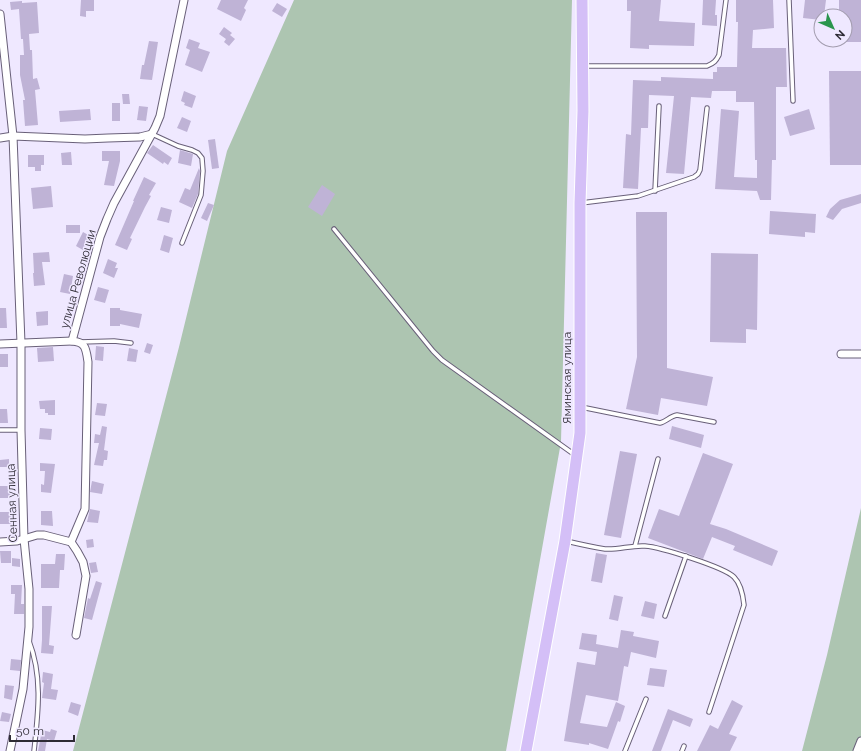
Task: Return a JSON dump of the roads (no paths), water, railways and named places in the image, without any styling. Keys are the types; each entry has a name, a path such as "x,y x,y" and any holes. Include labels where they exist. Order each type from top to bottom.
{"main road":[{"name":"Яминская улица","path":"526,751 565,541 580,433 580,203 583,111 582,0"}],"street":[{"name":"улица Революции","path":"71,542 85,509 88,362 84,346 75,341 100,237 114,203 152,134 160,116 184,0"},
{"name":"Сенная улица","path":"0,14 13,136 21,343 21,430 24,539 29,589 28,638 23,689 10,751"},
{"path":"0,138 13,136 85,139 140,137 152,134"},
{"path":"0,344 75,341"},
{"path":"841,354 861,354"},
{"path":"0,542 44,535 71,542 83,562 86,576 76,635"},
{"path":"857,751 861,741"}],"lane":[{"path":"582,66 707,66 712,64 719,55 726,0"},
{"path":"789,0 793,101"},
{"path":"655,191 659,106"},
{"path":"580,203 628,198 655,191 694,177 700,170 707,108"},
{"path":"152,134 178,146 192,150 198,153 202,158 203,171 201,195 182,243"},
{"path":"334,229 433,351 442,360 577,456"},
{"path":"75,341 114,341 131,343"},
{"path":"580,407 660,424 677,415 714,422"},
{"path":"0,430 21,430"},
{"path":"635,546 658,459"},
{"path":"565,541 604,549 645,546 686,556 726,571 734,577 743,596 744,605 709,712"},
{"path":"665,616 686,556"},
{"path":"28,638 34,654 38,682 38,713 34,751"},
{"path":"625,751 646,699"},
{"path":"682,751 684,746"}]}
